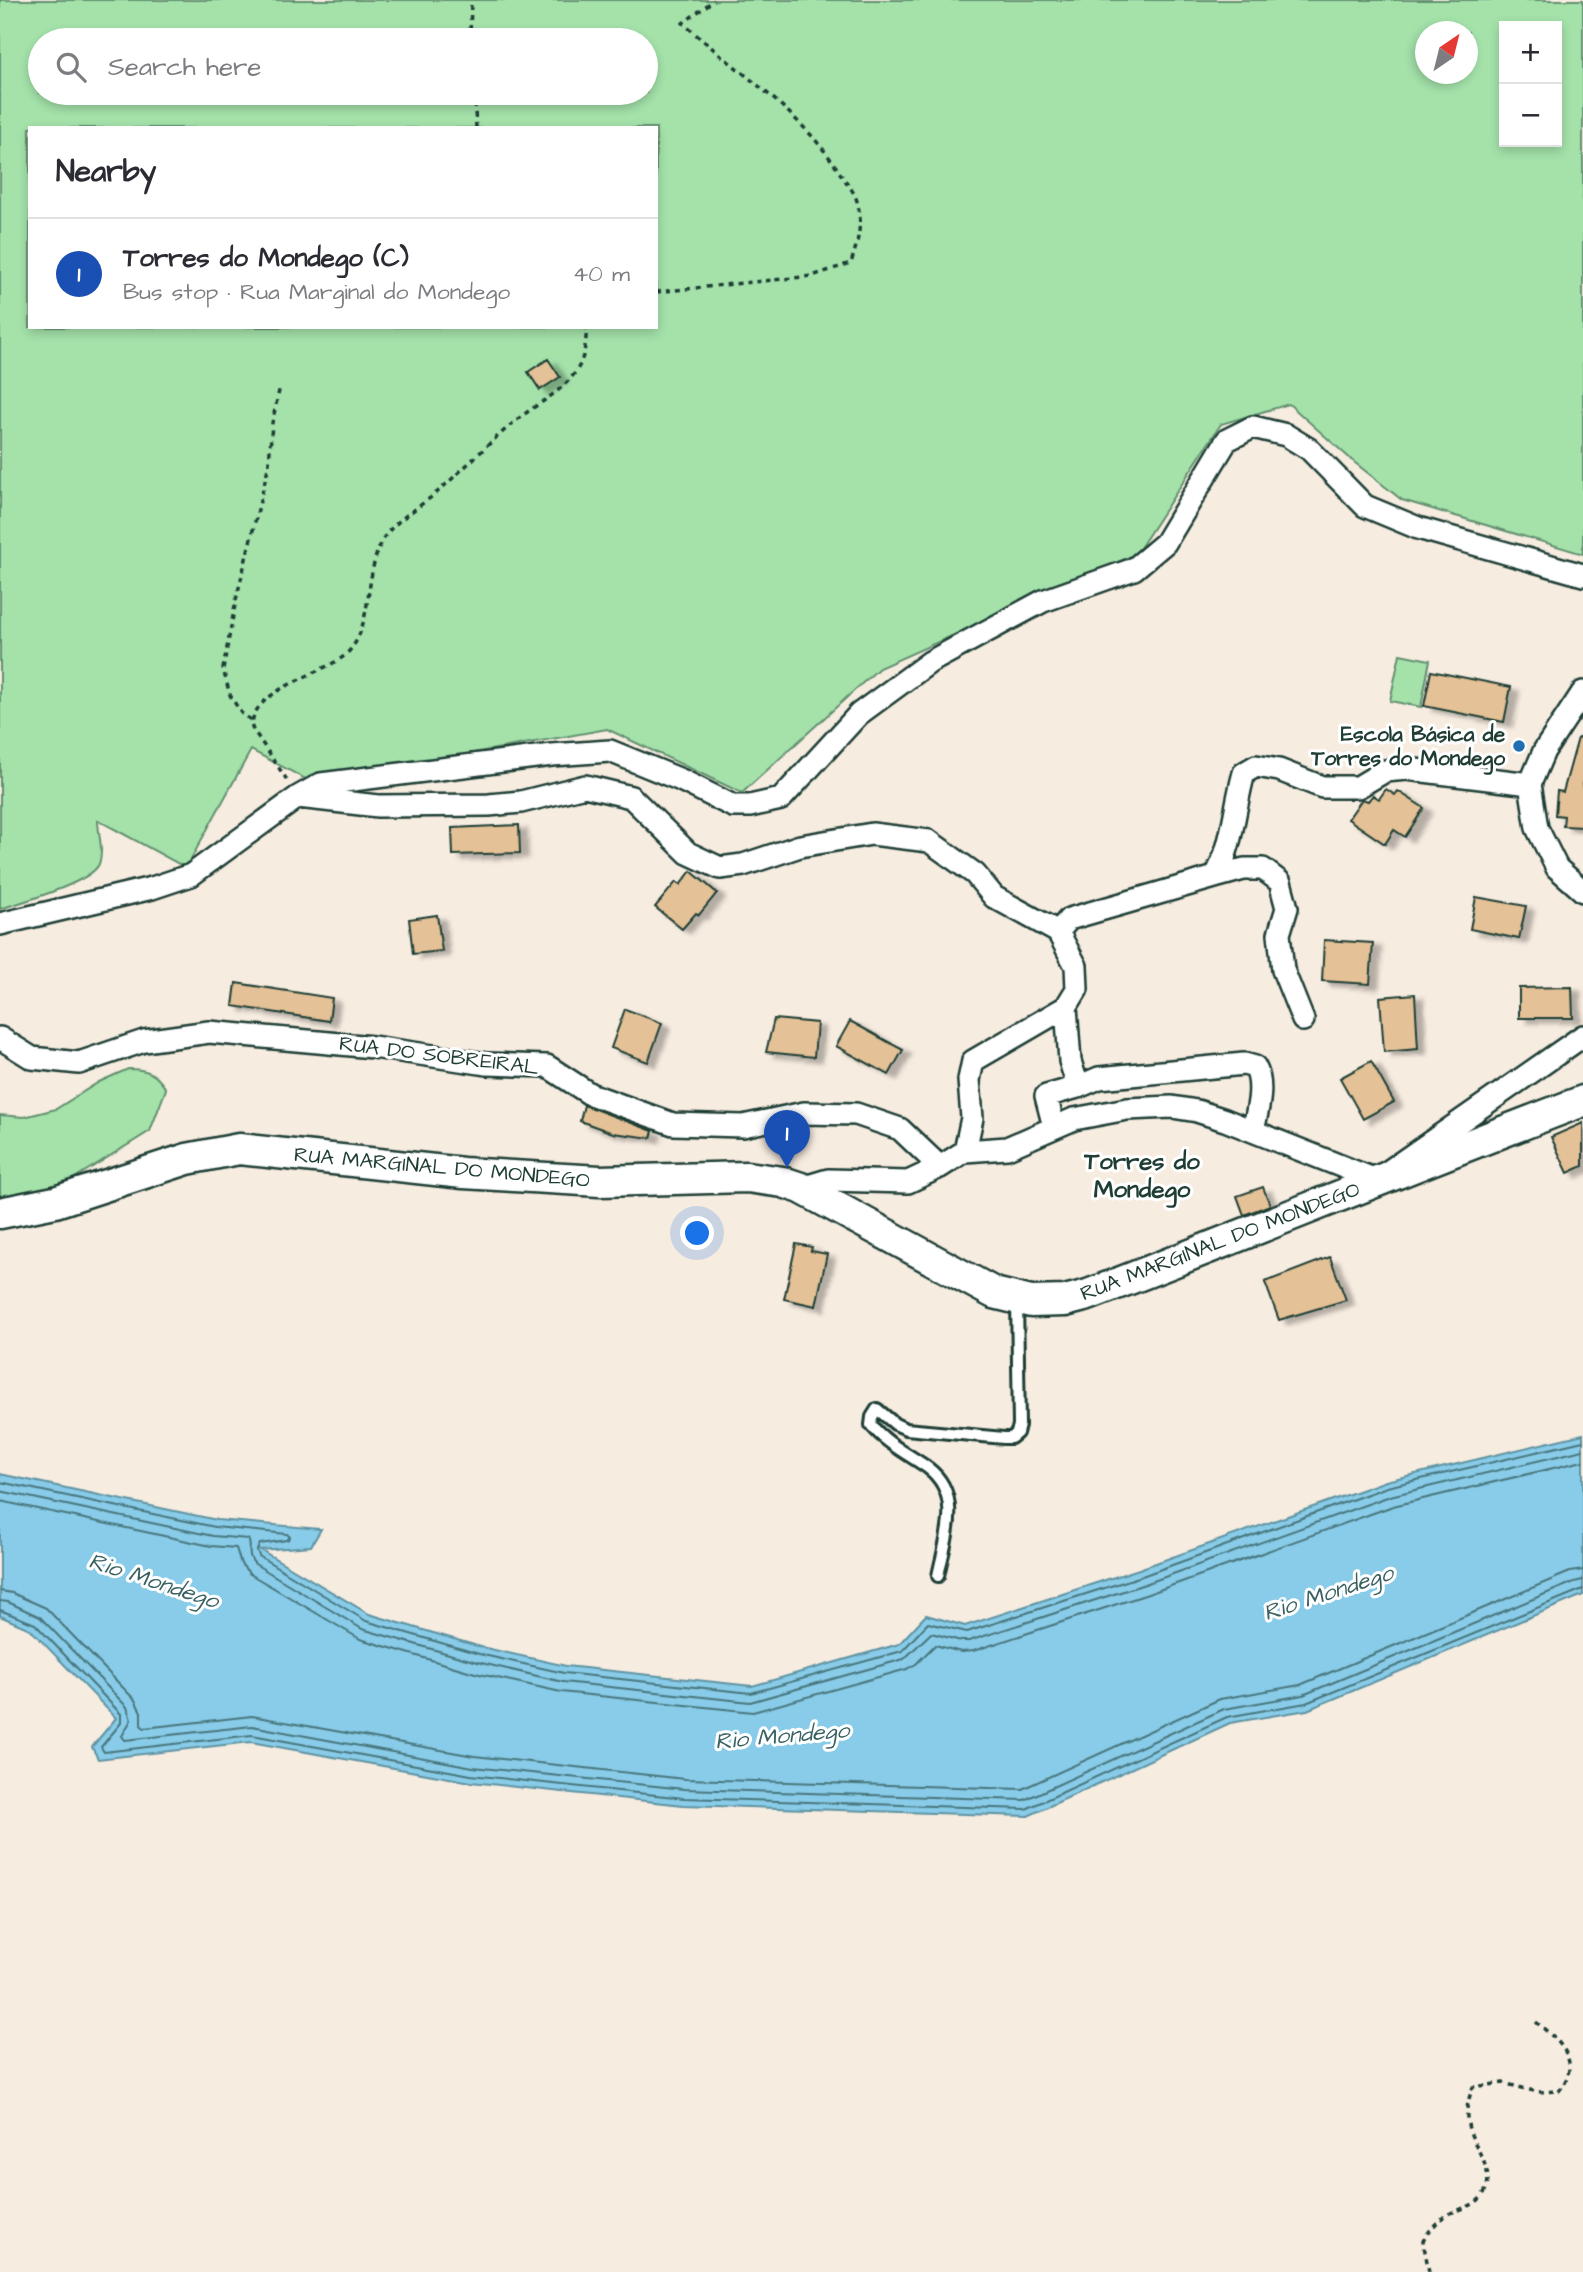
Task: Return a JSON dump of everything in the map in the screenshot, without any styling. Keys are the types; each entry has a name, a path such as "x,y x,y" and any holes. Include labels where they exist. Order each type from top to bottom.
{"main road":[{"name":"RUA MARGINAL DO MONDEGO","path":"0,1213 55,1202 187,1159 239,1149 463,1173 600,1181 747,1177 783,1182 801,1188 994,1293 1031,1302 1065,1301 1088,1295 1583,1101"}],"street":[{"path":"0,924 152,888 191,875 298,797 321,785 552,755 610,751 681,780 733,806 750,806 781,799 859,714 930,662 1042,601 1134,569 1165,544 1227,440 1254,427 1286,435 1309,449 1364,506 1418,528 1583,575"},
{"path":"1583,692 1544,751 1530,784 1537,828 1558,867 1583,891"},
{"path":"1215,877 1225,860 1244,774 1256,766 1279,771 1322,788 1358,787 1385,771 1407,769 1530,784"},
{"path":"298,797 378,806 489,804 521,802 585,786 631,797 688,853 720,868 743,865 800,846 872,834 929,841 975,874 994,897 1058,932 1076,966 1077,989 1066,1007 973,1061 969,1080 972,1118 965,1151"},
{"path":"1058,932 1069,919 1244,869 1263,869 1280,882 1287,908 1279,934 1283,970 1303,1020"},
{"path":"1066,1007 1070,1061 1077,1087"},
{"name":"RUA DO SOBREIRAL","path":"0,1038 32,1058 79,1063 144,1041 209,1032 373,1047 486,1064 547,1066 590,1094 673,1124 743,1126 804,1113 856,1114 900,1129 940,1167"},
{"path":"801,1188 828,1180 908,1182 940,1167 965,1151 1007,1149 1082,1117 1127,1109 1161,1107 1197,1111 1376,1180 1583,1036"},
{"path":"1054,1127 1046,1096 1099,1078 1247,1064 1257,1070 1259,1077 1253,1131"}],"lane":[{"path":"938,1576 950,1516 950,1502 942,1482 930,1470 881,1436 871,1425 872,1416 877,1409 895,1424 923,1432 1012,1438 1019,1425 1017,1299"}],"path":[{"path":"470,28 471,0"},
{"path":"658,292 812,276 851,263 861,230 857,199 826,150 785,108 721,57 684,23 714,0"},
{"path":"475,105 476,126"},
{"path":"298,797 252,728 251,720 263,701 344,656 357,639 369,594 373,561 388,532 435,494 517,419 559,390 578,368 587,337 586,329"},
{"path":"251,720 241,713 230,695 223,669 236,600 269,464 272,423 281,386"},
{"path":"1430,2272 1423,2241 1433,2225 1451,2213 1470,2206 1484,2194 1489,2175 1468,2127 1466,2104 1473,2087 1503,2083 1538,2092 1559,2091 1568,2081 1573,2064 1566,2050 1536,2022"}],"green space":[{"path":"0,0 1583,0 1583,554 1402,500 1354,462 1289,404 1221,424 1136,554 879,668 742,793 607,729 311,782 251,750 186,868 98,820 101,853 99,864 93,871 70,885 0,909"},
{"path":"1400,654 1430,660 1421,707 1390,701"},
{"path":"128,1069 150,1073 159,1079 166,1089 150,1131 44,1197 0,1198 0,1115 24,1117 56,1109 99,1082"}],"water":[{"name":"Rio Mondego","path":"1583,1434 1583,1595 1307,1710 1230,1723 1028,1816 683,1805 471,1782 251,1742 98,1759 92,1747 116,1718 30,1629 0,1616 0,1474 217,1520 321,1529 311,1546 261,1550 369,1614 481,1647 566,1666 752,1686 899,1644 926,1615 965,1626 1139,1569 1386,1481"}],"building":[{"path":"548,359 560,377 540,390 528,372"},
{"path":"1431,671 1511,687 1504,722 1424,706"},
{"path":"1578,738 1583,738 1583,827 1563,826 1564,816 1555,815 1557,791 1563,792"},
{"path":"1386,789 1395,795 1398,791 1424,808 1405,837 1394,830 1385,844 1348,819 1362,799 1368,801 1373,795 1379,799"},
{"path":"519,825 520,853 453,855 452,828"},
{"path":"691,871 717,893 699,915 696,913 682,929 655,907 676,882 680,885"},
{"path":"1476,897 1526,906 1519,939 1470,929"},
{"path":"437,915 442,951 413,954 409,919"},
{"path":"1324,940 1373,943 1370,984 1322,981"},
{"path":"236,983 332,998 329,1021 233,1006"},
{"path":"1572,987 1573,1018 1519,1018 1519,988"},
{"path":"1415,994 1418,1049 1384,1052 1380,997"},
{"path":"625,1009 662,1023 648,1062 611,1048"},
{"path":"774,1019 817,1023 814,1057 766,1052"},
{"path":"850,1021 903,1050 889,1075 836,1046"},
{"path":"1371,1061 1394,1102 1363,1119 1340,1078"},
{"path":"584,1105 653,1131 651,1138 613,1133 580,1121"},
{"path":"1583,1123 1583,1166 1568,1173 1551,1137"},
{"path":"1263,1187 1270,1205 1244,1215 1237,1196"},
{"path":"796,1244 827,1254 816,1306 784,1299"},
{"path":"1330,1257 1346,1300 1279,1320 1265,1282"}],"place":[{"name":"Escola Básica de Torres do Mondego","path":"1519,746"},
{"name":"Torres do Mondego (C)","path":"787,1168"}],"district":[{"name":"Torres do Mondego","path":"1142,1175"}]}
